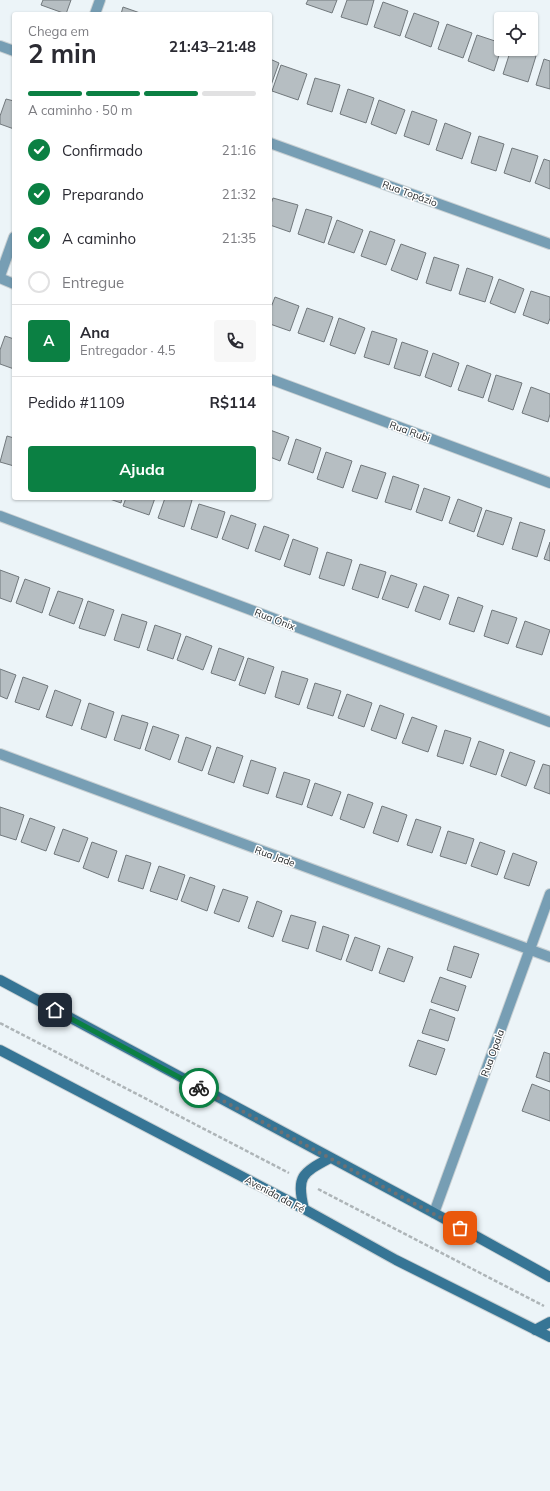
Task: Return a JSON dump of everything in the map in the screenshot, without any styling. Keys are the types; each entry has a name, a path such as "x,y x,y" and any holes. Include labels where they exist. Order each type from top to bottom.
{"main road":[{"path":"0,980 550,1277"},
{"name":"Avenida da Fé","path":"0,1050 304,1209 396,1260 550,1337"},
{"path":"304,1209 300,1193 302,1180 308,1171 330,1158"},
{"path":"535,1330 550,1322"}],"street":[{"path":"96,12 100,0"},
{"path":"0,46 12,50"},
{"name":"Rua Topázio","path":"272,144 550,244"},
{"path":"12,243 0,277 12,283"},
{"name":"Rua Rubi","path":"272,380 550,483"},
{"name":"Rua Ónix","path":"0,516 550,722"},
{"name":"Rua Jade","path":"0,754 550,957"},
{"name":"Rua Opala","path":"434,1213 550,894"}],"path":[{"path":"0,1023 550,1309"}],"building":[{"path":"43,0 71,0 67,12 60,12 41,5"},
{"path":"308,0 337,0 332,13 306,4"},
{"path":"347,0 374,0 367,25 341,17"},
{"path":"383,2 408,11 400,36 374,27"},
{"path":"123,7 137,12 122,12"},
{"path":"414,13 439,22 431,47 405,37"},
{"path":"447,24 472,33 463,58 438,49"},
{"path":"477,35 494,41 494,56 499,56 494,71 468,61"},
{"path":"509,56 536,56 528,82 503,74"},
{"path":"544,59 550,61 550,89 536,85"},
{"path":"272,60 279,63 272,82"},
{"path":"281,65 307,74 298,100 272,91"},
{"path":"315,78 340,85 332,112 307,104"},
{"path":"348,89 374,98 366,123 340,114"},
{"path":"6,99 12,100 12,128 0,124 0,116"},
{"path":"379,100 405,110 396,134 371,124"},
{"path":"412,111 437,120 429,145 404,136"},
{"path":"445,123 471,133 462,159 436,150"},
{"path":"479,136 504,144 496,171 471,163"},
{"path":"512,148 538,156 530,182 504,173"},
{"path":"544,159 550,161 550,189 535,183"},
{"path":"273,198 298,205 290,232 272,226"},
{"path":"306,209 332,217 324,243 298,234"},
{"path":"337,220 363,230 354,253 328,244"},
{"path":"370,231 395,240 386,265 361,256"},
{"path":"401,244 426,253 417,280 391,270"},
{"path":"434,257 459,265 451,291 426,283"},
{"path":"467,268 493,277 485,302 459,294"},
{"path":"499,279 524,289 515,313 490,303"},
{"path":"531,291 550,297 550,318 548,324 523,315"},
{"path":"275,297 299,306 290,331 272,325 272,305"},
{"path":"307,308 333,317 324,342 298,333"},
{"path":"339,318 365,328 355,354 330,345"},
{"path":"372,331 397,339 389,365 364,357"},
{"path":"5,336 12,338 12,368 0,364 0,350"},
{"path":"402,342 428,351 420,376 394,368"},
{"path":"433,353 459,363 451,387 425,377"},
{"path":"467,365 491,374 483,398 458,390"},
{"path":"496,375 522,383 513,410 488,401"},
{"path":"531,387 550,394 550,414 548,422 522,413"},
{"path":"272,431 289,437 280,461 272,458"},
{"path":"7,436 12,437 12,465 0,462"},
{"path":"296,439 321,448 313,473 288,464"},
{"path":"326,452 352,461 343,488 317,479"},
{"path":"361,465 386,473 377,499 352,491"},
{"path":"393,476 419,485 411,510 385,502"},
{"path":"424,488 450,497 442,521 416,512"},
{"path":"458,499 482,508 474,532 449,523"},
{"path":"113,500 122,500 121,503"},
{"path":"125,500 154,500 149,515 123,506"},
{"path":"164,500 192,500 184,527 158,518"},
{"path":"199,504 225,512 217,538 191,529"},
{"path":"486,510 512,518 503,545 477,536"},
{"path":"231,515 256,524 248,549 222,539"},
{"path":"520,522 545,530 537,557 512,549"},
{"path":"264,526 289,535 280,560 255,551"},
{"path":"293,539 318,548 310,575 284,566"},
{"path":"550,542 550,561 544,559"},
{"path":"327,552 352,560 344,586 319,578"},
{"path":"360,564 386,572 378,598 352,589"},
{"path":"0,570 19,577 11,602 0,598"},
{"path":"391,575 417,584 408,608 382,599"},
{"path":"25,579 50,588 42,613 16,603"},
{"path":"424,586 449,595 440,620 415,611"},
{"path":"58,591 83,599 74,624 49,615"},
{"path":"458,597 483,606 474,632 449,624"},
{"path":"88,601 114,610 105,636 79,628"},
{"path":"492,610 517,618 508,644 484,636"},
{"path":"122,614 147,622 139,648 114,640"},
{"path":"525,621 550,630 542,655 516,647"},
{"path":"155,625 181,634 173,659 147,650"},
{"path":"186,636 212,646 203,670 177,660"},
{"path":"219,648 244,657 235,681 211,673"},
{"path":"248,658 274,667 265,694 239,685"},
{"path":"0,669 16,675 7,699 0,696"},
{"path":"282,671 308,679 299,705 275,697"},
{"path":"23,677 48,686 39,710 15,702"},
{"path":"315,683 341,691 333,716 307,708"},
{"path":"55,690 81,700 72,726 46,717"},
{"path":"347,694 372,703 364,727 338,718"},
{"path":"89,703 114,712 106,738 81,729"},
{"path":"380,705 404,714 396,739 371,730"},
{"path":"122,715 148,723 140,749 114,740"},
{"path":"412,717 437,726 428,752 402,743"},
{"path":"153,726 179,735 170,760 145,750"},
{"path":"445,730 471,738 463,764 437,756"},
{"path":"186,737 211,746 202,771 178,762"},
{"path":"479,741 504,750 496,775 470,766"},
{"path":"217,747 243,756 234,783 208,774"},
{"path":"510,752 535,761 526,786 501,776"},
{"path":"251,760 276,768 268,794 243,786"},
{"path":"543,764 550,766 550,794 534,788"},
{"path":"284,772 310,780 302,805 276,797"},
{"path":"315,783 341,792 332,816 307,807"},
{"path":"348,794 373,803 364,828 340,819"},
{"path":"382,806 407,815 398,842 373,833"},
{"path":"0,807 24,815 16,840 0,835"},
{"path":"30,818 55,827 46,851 21,842"},
{"path":"416,819 441,827 432,853 407,845"},
{"path":"63,829 88,838 79,862 54,854"},
{"path":"448,831 474,839 466,864 440,856"},
{"path":"92,842 117,851 108,878 83,868"},
{"path":"480,842 505,851 497,875 471,866"},
{"path":"513,853 537,862 529,886 504,878"},
{"path":"126,855 151,863 143,889 118,881"},
{"path":"159,866 185,875 177,900 150,891"},
{"path":"190,877 215,886 207,911 181,901"},
{"path":"223,889 248,897 239,922 214,913"},
{"path":"257,901 282,911 273,937 248,928"},
{"path":"291,915 316,922 308,949 282,941"},
{"path":"323,926 349,935 341,960 316,951"},
{"path":"355,937 380,946 372,971 346,961"},
{"path":"454,946 479,954 471,978 447,970"},
{"path":"388,948 413,957 404,982 379,973"},
{"path":"440,977 466,986 458,1011 431,1002"},
{"path":"430,1009 455,1018 448,1041 422,1033"},
{"path":"418,1040 445,1049 436,1075 409,1066"},
{"path":"544,1052 550,1054 550,1082 536,1077"},
{"path":"532,1084 550,1091 550,1121 522,1111"}],"way so far":[{"path":"199,1088 460,1228"}],"route":[{"path":"55,1010 199,1088"}]}
